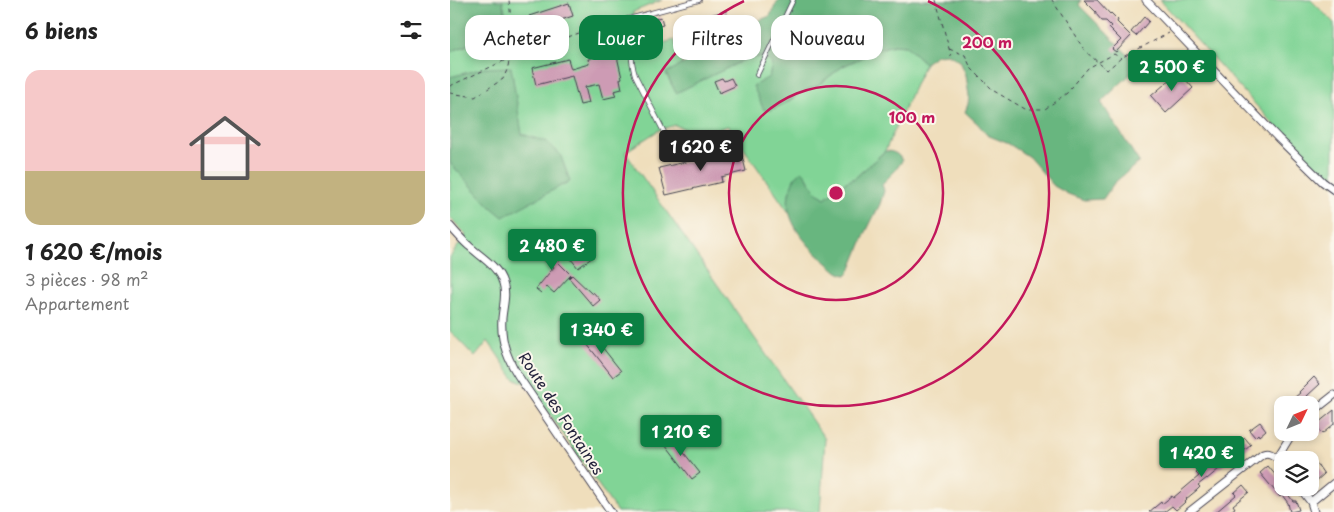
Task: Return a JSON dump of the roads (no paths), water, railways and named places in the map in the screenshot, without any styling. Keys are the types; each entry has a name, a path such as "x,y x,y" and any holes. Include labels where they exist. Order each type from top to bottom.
{"street":[{"path":"1146,0 1278,138 1323,182 1334,190"},
{"name":"Route des Fontaines","path":"450,226 493,266 501,277 505,290 502,336 513,369 611,512"},
{"path":"1319,407 1334,395"},
{"path":"1189,512 1266,452 1274,456"},
{"path":"1311,502 1334,483"},
{"path":"1306,496 1311,502 1314,512"}],"lane":[{"path":"643,15 699,0"},
{"path":"757,75 793,0"},
{"path":"631,60 635,75 672,148"}]}
